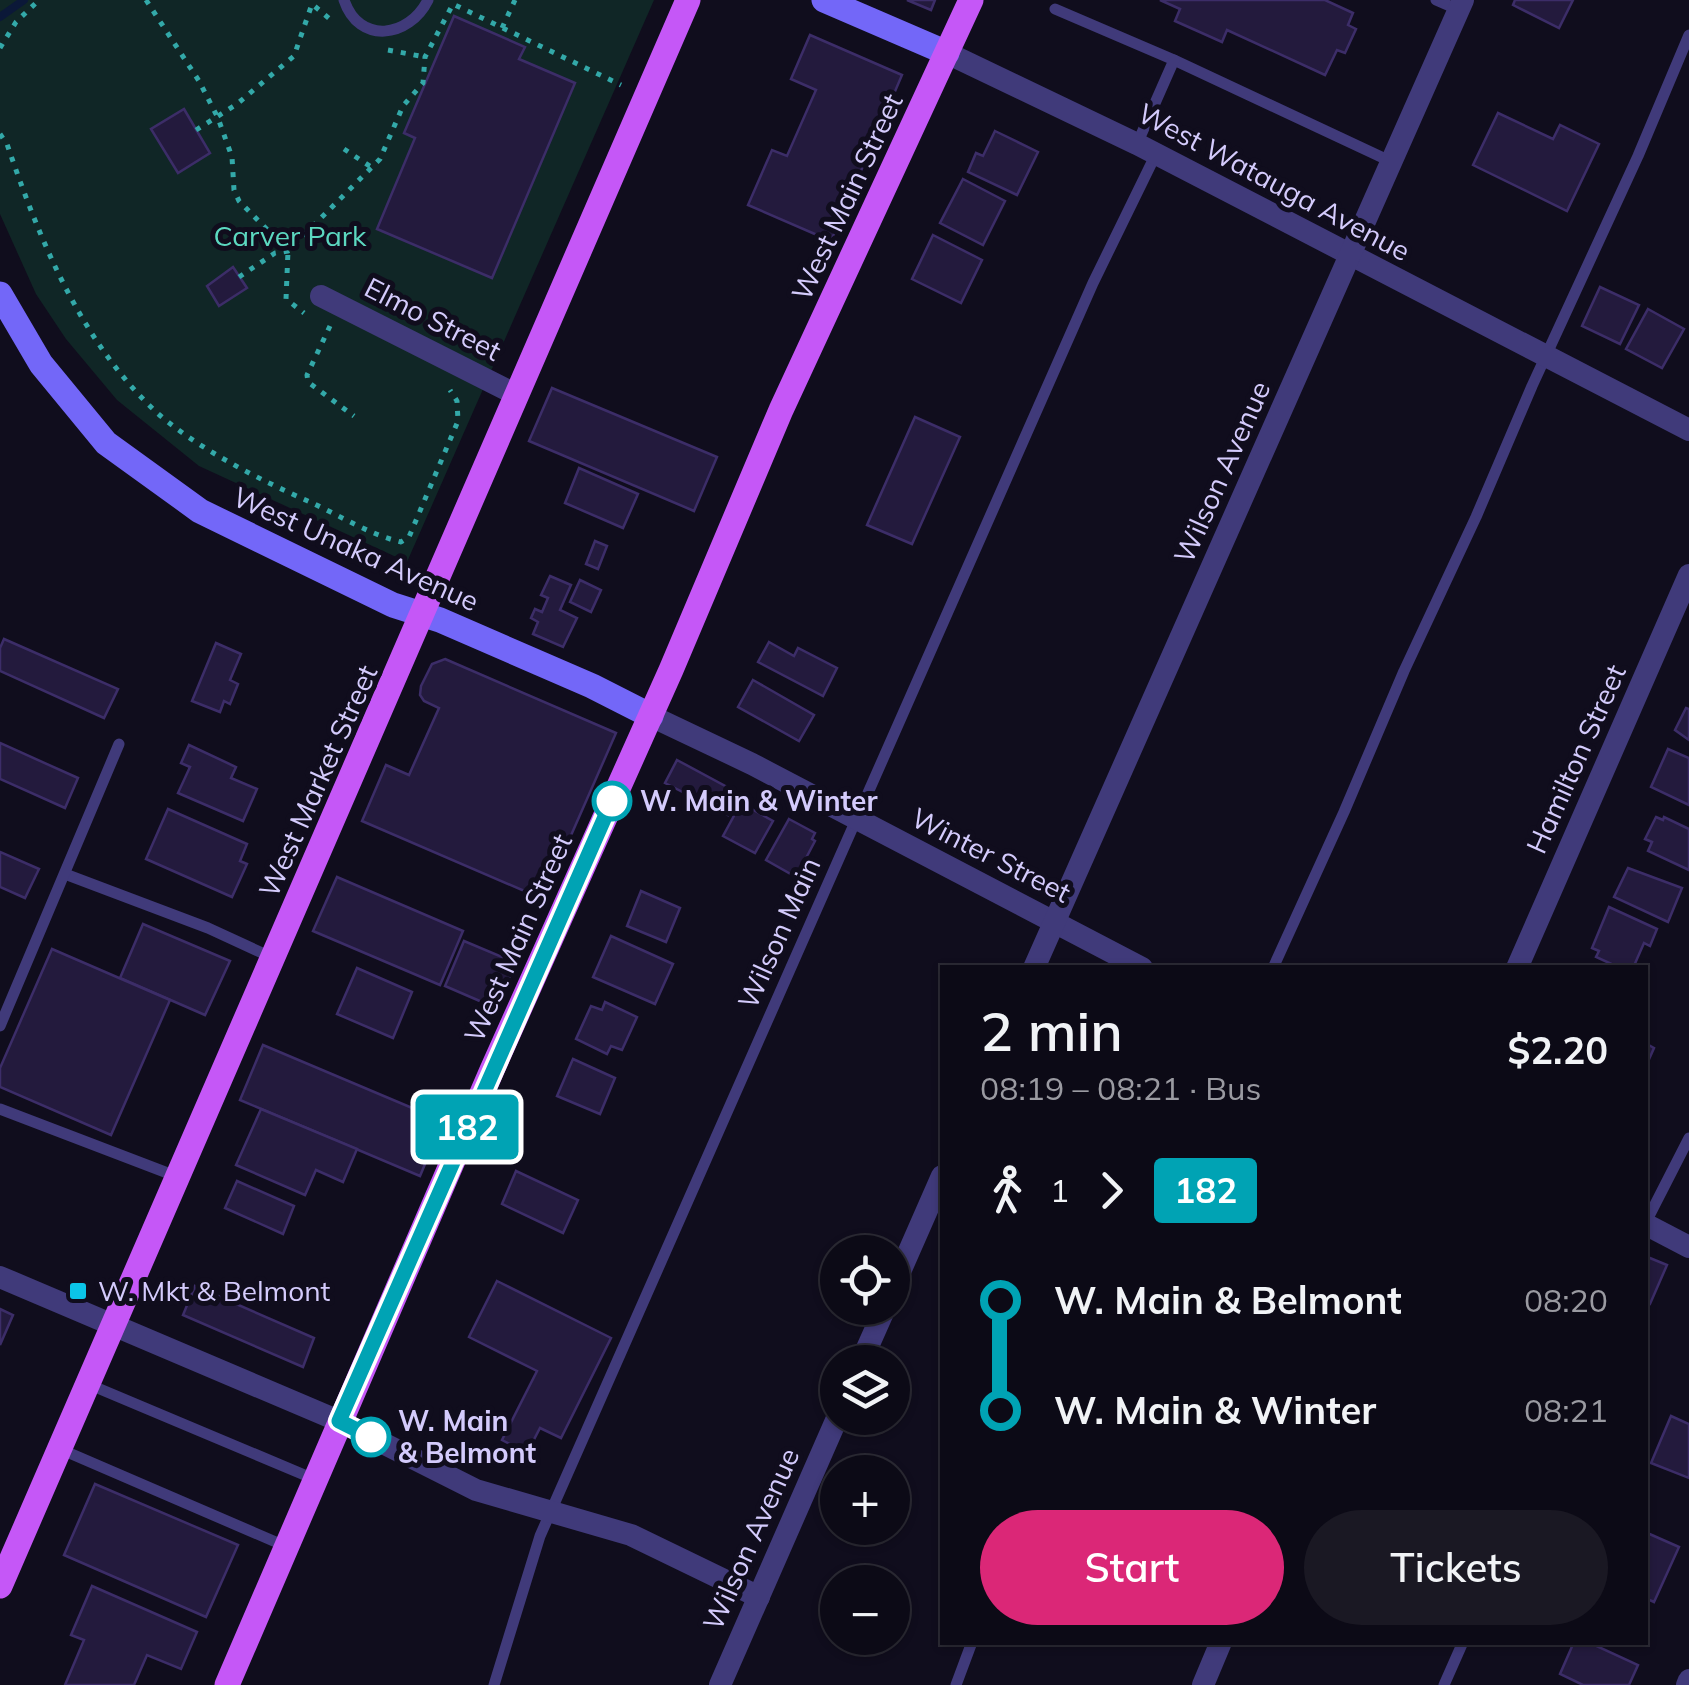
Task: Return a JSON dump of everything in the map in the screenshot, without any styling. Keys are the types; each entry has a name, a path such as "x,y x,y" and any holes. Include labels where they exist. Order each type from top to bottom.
{"main road":[{"name":"West Market Street","path":"0,1586 688,0"},
{"name":"West Watauga Avenue","path":"824,0 947,53"},
{"name":"West Main Street","path":"226,1685 795,379 971,0"},
{"name":"West Unaka Avenue","path":"0,294 40,364 106,443 200,512 392,605 423,614 575,678 651,716"}],"street":[{"name":"Wilson Avenue","path":"1035,965 1461,5"},
{"name":"West Watauga Avenue","path":"947,53 1147,149 1689,430"},
{"name":"Elmo Street","path":"321,296 517,395"},
{"name":"Hamilton Street","path":"1518,965 1689,575"},
{"name":"Winter Street","path":"651,716 1136,965"},
{"path":"910,1249 940,1181"},
{"path":"1648,1226 1689,1247"},
{"path":"0,1276 339,1421 476,1490 631,1535 758,1596"},
{"name":"Wilson Avenue","path":"720,1685 830,1435"},
{"path":"1203,1685 1220,1645"}],"lane":[{"path":"344,0 354,18 364,26 394,31 404,29 416,19 428,0"},
{"path":"1436,0 1461,5"},
{"path":"1054,9 1174,60 1392,162"},
{"path":"1274,965 1689,35"},
{"name":"Wilson Main","path":"494,1685 540,1536 1093,283 1147,149 1174,60"},
{"path":"0,1026 120,744"},
{"path":"64,874 208,928 273,958"},
{"path":"0,1109 178,1177"},
{"path":"1648,1218 1689,1138"},
{"path":"88,1384 314,1479"},
{"path":"60,1449 286,1546"},
{"path":"956,1685 971,1645"},
{"path":"1444,1685 1461,1645"}],"path":[{"path":"0,48 16,22 38,0"},
{"path":"146,0 199,81 218,118"},
{"path":"502,28 515,0"},
{"path":"196,130 218,118 294,56 310,2 339,30"},
{"path":"239,277 275,254 288,251 380,159 403,106 423,84 425,58 453,4 459,3 502,28 621,84"},
{"path":"374,49 425,58"},
{"path":"0,134 70,296 93,335 156,412 220,457 391,540"},
{"path":"344,149 371,167"},
{"path":"330,326 307,375 308,382 354,416"}],"green space":[{"name":"Carver Park","path":"0,0 654,0 407,562 199,466 117,400 66,339 36,294 0,214"}],"building":[{"path":"907,0 935,0 931,10"},
{"path":"1160,0 1325,0 1353,13 1348,25 1356,29 1345,53 1337,50 1325,75 1227,30 1222,42 1175,21 1180,9"},
{"path":"1515,0 1573,0 1559,28 1513,5"},
{"path":"454,16 525,47 519,59 575,83 492,278 377,229 415,138 404,133"},
{"path":"810,35 902,75 831,241 748,205 772,150 787,156 816,90 791,79"},
{"path":"184,109 210,153 178,173 151,129"},
{"path":"1498,113 1553,139 1560,125 1599,144 1567,211 1473,165"},
{"path":"995,131 1038,152 1017,195 968,172 976,153 983,156"},
{"path":"963,179 1005,201 983,245 940,223"},
{"path":"933,235 982,260 961,303 912,279"},
{"path":"233,267 247,288 219,306 207,286"},
{"path":"1600,287 1639,305 1620,344 1582,326"},
{"path":"1648,309 1684,329 1662,368 1626,349"},
{"path":"552,388 717,457 694,511 529,441"},
{"path":"915,417 960,437 912,544 867,525"},
{"path":"579,468 638,494 623,528 565,503"},
{"path":"595,541 607,546 598,569 586,564"},
{"path":"550,576 571,585 560,610 577,618 563,647 533,634 538,622 531,618 535,609 542,612 548,598 541,595"},
{"path":"580,580 601,590 591,612 570,602"},
{"path":"4,639 118,689 104,718 0,671"},
{"path":"769,642 794,656 798,648 837,668 823,696 758,662"},
{"path":"216,643 241,654 230,680 238,684 230,704 224,701 220,712 192,701"},
{"path":"445,659 616,733 543,899 362,821 386,765 409,775 439,708 424,701 421,686 432,664"},
{"path":"753,680 814,715 799,741 738,707"},
{"path":"1686,708 1689,709 1689,740 1675,730"},
{"path":"0,743 78,778 65,808 0,779"},
{"path":"189,745 236,767 231,778 257,789 243,821 178,793 190,767 181,763"},
{"path":"1668,749 1689,758 1689,805 1651,787"},
{"path":"677,760 740,794 728,815 665,783"},
{"path":"741,803 773,821 755,853 723,836"},
{"path":"168,809 247,844 240,861 247,864 232,897 146,859"},
{"path":"1656,817 1689,829 1689,870 1648,851 1652,842 1645,839"},
{"path":"789,819 815,833 815,841 796,877 766,860"},
{"path":"0,852 39,869 25,898 0,887"},
{"path":"1628,868 1682,888 1668,922 1614,897"},
{"path":"337,877 463,931 440,985 313,931"},
{"path":"641,891 680,908 666,942 627,926"},
{"path":"1609,907 1657,929 1650,946 1644,943 1634,965 1614,965 1596,957 1599,951 1592,948"},
{"path":"143,924 230,961 205,1015 120,978"},
{"path":"611,936 673,964 655,1004 593,977"},
{"path":"464,941 516,963 496,1008 445,986"},
{"path":"52,949 170,1000 111,1135 0,1087 0,1068"},
{"path":"357,968 412,992 393,1038 337,1014"},
{"path":"605,1002 637,1017 622,1050 611,1046 607,1054 576,1039 591,1006 602,1010"},
{"path":"263,1045 443,1121 420,1176 240,1100"},
{"path":"573,1059 615,1078 600,1114 557,1096"},
{"path":"261,1109 357,1149 343,1182 316,1170 305,1195 236,1165"},
{"path":"516,1171 578,1200 563,1233 502,1204"},
{"path":"237,1181 294,1206 283,1234 225,1208"},
{"path":"1648,1257 1667,1265 1648,1303"},
{"path":"497,1281 611,1338 561,1438 540,1428 527,1453 502,1440 537,1371 469,1337"},
{"path":"195,1286 314,1338 303,1367 183,1315"},
{"path":"0,1309 13,1315 0,1345"},
{"path":"1671,1416 1689,1424 1689,1478 1651,1463"},
{"path":"95,1484 238,1545 206,1617 64,1555"},
{"path":"1648,1533 1679,1547 1654,1602 1648,1599"},
{"path":"92,1586 197,1632 181,1669 147,1655 134,1685 65,1685 84,1640 71,1635"},
{"path":"1573,1645 1595,1645 1638,1665 1629,1685 1583,1685 1560,1674"}],"waterway":[{"path":"0,17 24,0"}],"bus line":[{"name":"182","path":"371,1437 339,1421 612,801"}],"place":[{"name":"W. Main & Winter","path":"612,801"},
{"name":"W. Mkt & Belmont","path":"78,1291"},
{"name":"W. Main & Belmont","path":"371,1437"}]}
